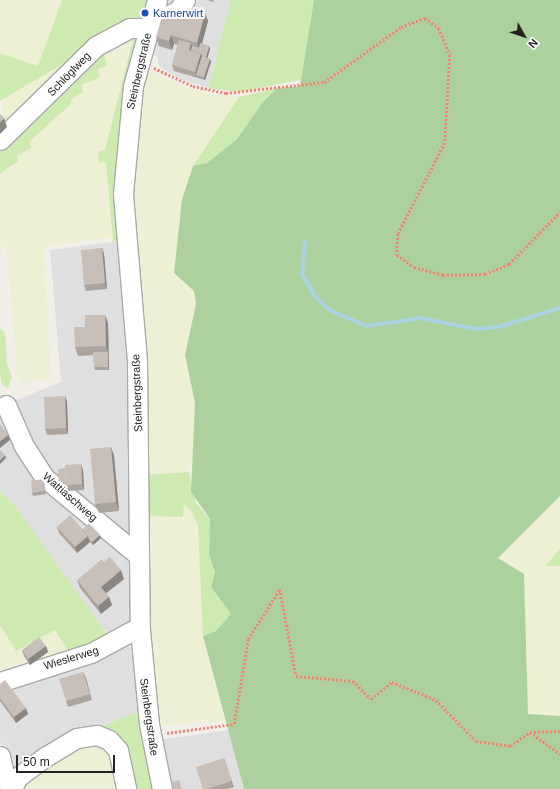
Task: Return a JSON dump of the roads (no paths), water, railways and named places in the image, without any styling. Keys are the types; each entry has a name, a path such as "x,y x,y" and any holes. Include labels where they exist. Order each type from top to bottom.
{"street":[{"name":"Steinbergstraße","path":"157,0 140,60 129,108 122,194 137,361 140,627 150,735 162,789"},
{"path":"150,25 178,11 185,0"},
{"name":"Schlöglweg","path":"0,140 96,46 130,28 150,25"},
{"name":"Wattiaschweg","path":"6,405 24,446 45,478 138,555"},
{"name":"Wieslerweg","path":"0,682 91,653 140,627"},
{"path":"0,756 9,782 68,742 96,735 109,740 118,750 126,789"}],"waterway":[{"path":"305,241 302,274 314,295 329,310 367,326 420,318 475,329 498,327 560,308"}],"place":[{"name":"Karnerwirt","path":"145,13"}]}
